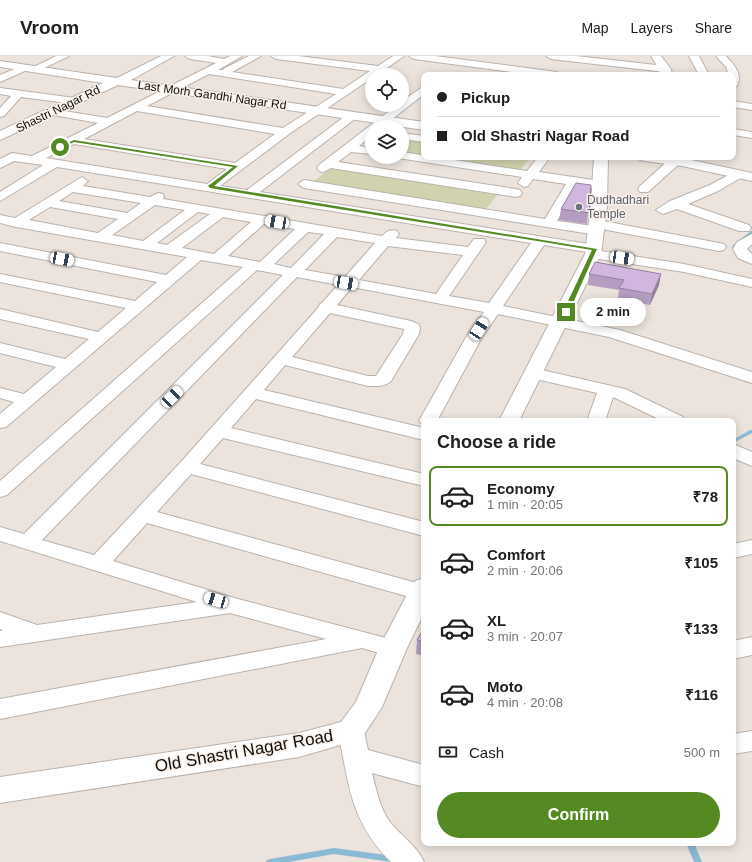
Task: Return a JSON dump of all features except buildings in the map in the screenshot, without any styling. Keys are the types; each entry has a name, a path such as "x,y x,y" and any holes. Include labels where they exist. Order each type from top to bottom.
{"street":[{"path":"0,79 64,56"},
{"path":"115,81 157,56"},
{"path":"115,81 169,56"},
{"path":"190,56 227,62"},
{"path":"34,160 74,141 237,56"},
{"path":"221,73 256,56"},
{"path":"380,68 398,56"},
{"path":"414,56 462,59 539,72"},
{"path":"554,56 589,58 666,72"},
{"path":"626,65 639,56"},
{"path":"656,56 666,72"},
{"path":"694,56 702,72"},
{"path":"721,56 733,72"},
{"path":"279,59 368,68"},
{"path":"447,70 462,59"},
{"path":"316,70 328,63"},
{"name":"Last Morh Gandhi Nagar Rd","path":"0,64 317,110 352,116 365,123"},
{"path":"346,74 358,67"},
{"path":"208,71 345,92"},
{"path":"250,78 262,71"},
{"path":"293,84 304,77"},
{"name":"Shastri Nagar Rd","path":"0,136 115,81"},
{"path":"322,88 334,81"},
{"path":"210,187 317,110 345,92 365,82"},
{"path":"409,86 421,88"},
{"path":"0,91 75,101"},
{"path":"409,100 421,91"},
{"path":"0,114 19,93"},
{"path":"409,100 421,102"},
{"path":"736,104 752,107"},
{"path":"136,108 285,132"},
{"path":"52,112 111,122"},
{"path":"385,120 394,112"},
{"path":"251,193 352,116"},
{"path":"0,122 23,125"},
{"name":"Last Morh Gandhi Nagar Rd","path":"409,127 421,126"},
{"path":"736,132 752,135"},
{"path":"286,199 365,136"},
{"path":"409,137 421,139"},
{"path":"74,141 237,167"},
{"path":"349,148 365,150"},
{"path":"0,155 178,181 540,240 752,283"},
{"path":"0,164 12,157"},
{"path":"409,157 421,159"},
{"path":"429,160 600,185"},
{"path":"498,216 541,160"},
{"path":"510,418 561,321 594,252 601,160"},
{"path":"644,189 680,160 748,177"},
{"path":"0,197 55,163"},
{"path":"328,164 516,194"},
{"path":"16,223 72,188 98,169"},
{"path":"748,177 714,188 669,207 748,233 740,249 743,255 752,260"},
{"path":"99,238 178,181"},
{"path":"548,224 573,182"},
{"path":"304,184 548,224 597,228 719,247"},
{"path":"72,188 153,200 385,241 472,252"},
{"path":"49,203 129,217"},
{"path":"146,245 196,208"},
{"path":"170,250 221,212"},
{"path":"218,258 262,219"},
{"path":"97,565 187,467 346,283 407,219"},
{"path":"0,220 198,254 346,283 561,321 614,333 752,378"},
{"path":"0,491 258,266 305,227"},
{"path":"28,542 334,232"},
{"path":"440,299 486,232"},
{"path":"430,418 473,339 540,240"},
{"path":"0,247 169,280"},
{"path":"0,423 198,254"},
{"path":"0,278 138,306"},
{"path":"280,359 368,381 381,381 385,377 411,334 412,327 405,324 325,307"},
{"path":"0,314 101,337"},
{"path":"0,348 68,365"},
{"path":"533,373 607,390 633,398 671,418"},
{"path":"597,418 607,390"},
{"path":"0,392 27,400"},
{"path":"251,392 421,428"},
{"path":"218,431 421,479"},
{"path":"736,452 752,460"},
{"path":"187,467 421,528"},
{"path":"144,515 421,590"},
{"path":"0,534 231,605 393,648"},
{"path":"736,550 752,547"},
{"name":"Old Shastri Nagar Road","path":"0,790 299,745 354,744 393,648 421,595"},
{"path":"0,639 231,605"},
{"path":"0,620 37,634"},
{"path":"0,709 364,640"},
{"path":"736,649 752,646"},
{"path":"736,744 752,741"},
{"path":"354,744 421,775"},
{"path":"354,744 363,788 370,811 378,827 410,862"}],"green space":[{"path":"409,138 421,140 421,157 409,155"},
{"path":"445,160 528,160 519,171"},
{"path":"332,167 499,193 485,210 314,181"}],"waterway":[{"path":"752,232 734,246 734,250 740,258 752,263"},
{"path":"736,440 752,431"},
{"path":"691,846 698,862"},
{"path":"270,862 334,851 394,859"}],"place":[{"name":"Dudhadhari Temple","path":"579,207"}],"route":[{"path":"60,147 74,141 237,167 210,187 595,249 566,312"}]}
